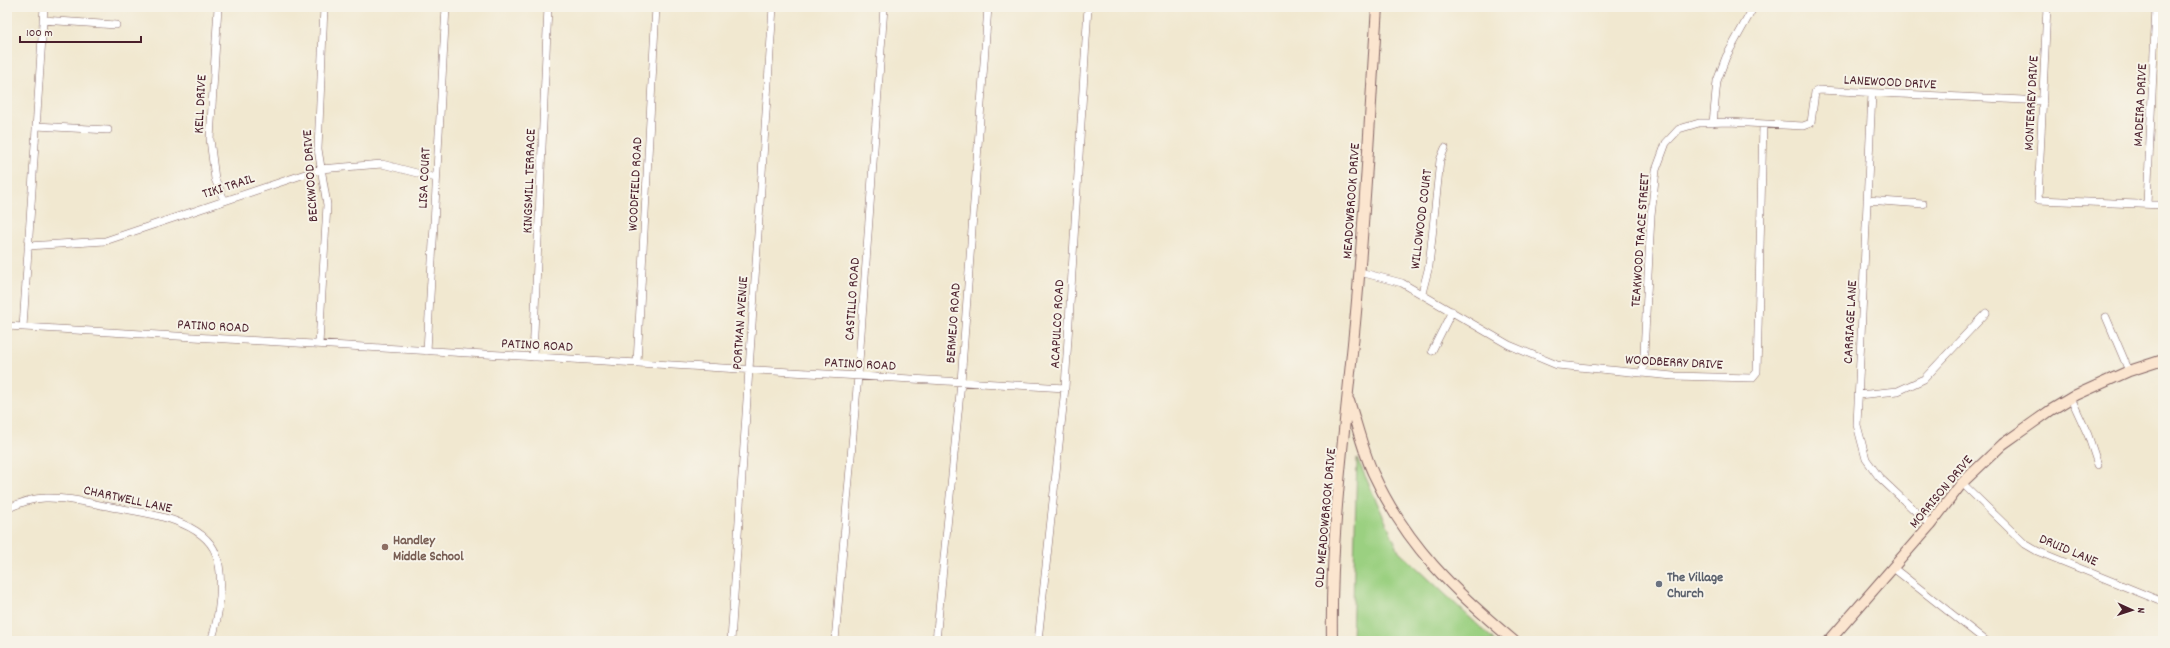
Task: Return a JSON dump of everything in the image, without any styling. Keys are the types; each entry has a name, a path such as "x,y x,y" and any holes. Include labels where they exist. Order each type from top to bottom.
{"street":[{"path":"23,327 44,7"},
{"name":"KELL DRIVE","path":"218,7 210,139 215,180 224,200"},
{"name":"BECKWOOD DRIVE","path":"319,344 327,205 318,149 324,7"},
{"name":"LISA COURT","path":"427,351 446,7"},
{"name":"KINGSMILL TERRACE","path":"533,357 548,7"},
{"name":"WOODFIELD ROAD","path":"637,363 656,7"},
{"name":"PORTMAN AVENUE","path":"731,641 773,7"},
{"name":"CASTILLO ROAD","path":"835,641 858,376 884,7"},
{"name":"BERMEJO ROAD","path":"936,641 961,382 988,7"},
{"name":"ACAPULCO ROAD","path":"1038,641 1065,388 1088,7"},
{"name":"MEADOWBROOK DRIVE","path":"1348,397 1360,272 1377,7"},
{"name":"MONTERREY DRIVE","path":"2047,7 2038,200 2147,204"},
{"name":"MADEIRA DRIVE","path":"2147,204 2156,7"},
{"path":"1713,123 1717,81 1726,58 1752,10"},
{"path":"43,20 116,25"},
{"name":"LANEWOOD DRIVE","path":"1763,124 1803,126 1811,123 1815,92 1819,90 2043,101"},
{"name":"CARRIAGE LANE","path":"1872,92 1857,425 1866,458 1879,477 1930,525"},
{"name":"TEAKWOOD TRACE STREET","path":"1643,373 1651,216 1656,170 1661,155 1670,139 1679,129 1699,123 1763,124"},
{"name":"WOODBERRY DRIVE","path":"1360,272 1402,283 1422,293 1509,345 1550,363 1573,368 1643,373 1754,377 1757,372 1763,124"},
{"path":"36,126 108,130"},
{"name":"WILLOWOOD COURT","path":"1422,293 1429,266 1440,160 1445,148"},
{"name":"TIKI TRAIL","path":"28,246 105,241 320,169 382,164 436,178"},
{"path":"1867,200 1923,204"},
{"path":"2147,204 2163,205"},
{"path":"1432,351 1452,311"},
{"path":"1858,395 1898,391 1924,379 1986,313"},
{"path":"2106,317 2129,371"},
{"name":"PATINO ROAD","path":"7,326 1065,388"},
{"name":"MORRISON DRIVE","path":"1829,641 1930,525 1962,483 2002,444 2071,398 2129,371 2163,360"},
{"path":"1348,397 1372,472 1387,501 1416,547 1456,590 1514,641"},
{"name":"OLD MEADOWBROOK DRIVE","path":"1332,641 1334,546 1348,397"},
{"path":"2071,398 2088,435 2098,465"},
{"name":"DRUID LANE","path":"1962,483 2026,544 2038,551 2163,602"},
{"name":"CHARTWELL LANE","path":"7,509 22,502 43,498 69,499 161,516 190,528 208,542 216,553 219,570 216,626 211,641"},
{"path":"1892,567 1986,641"}],"green space":[{"path":"1357,458 1399,551 1495,641 1352,641"}],"place":[{"name":"Handley Middle School","path":"385,547"},
{"name":"The Village Church","path":"1659,584"}]}
